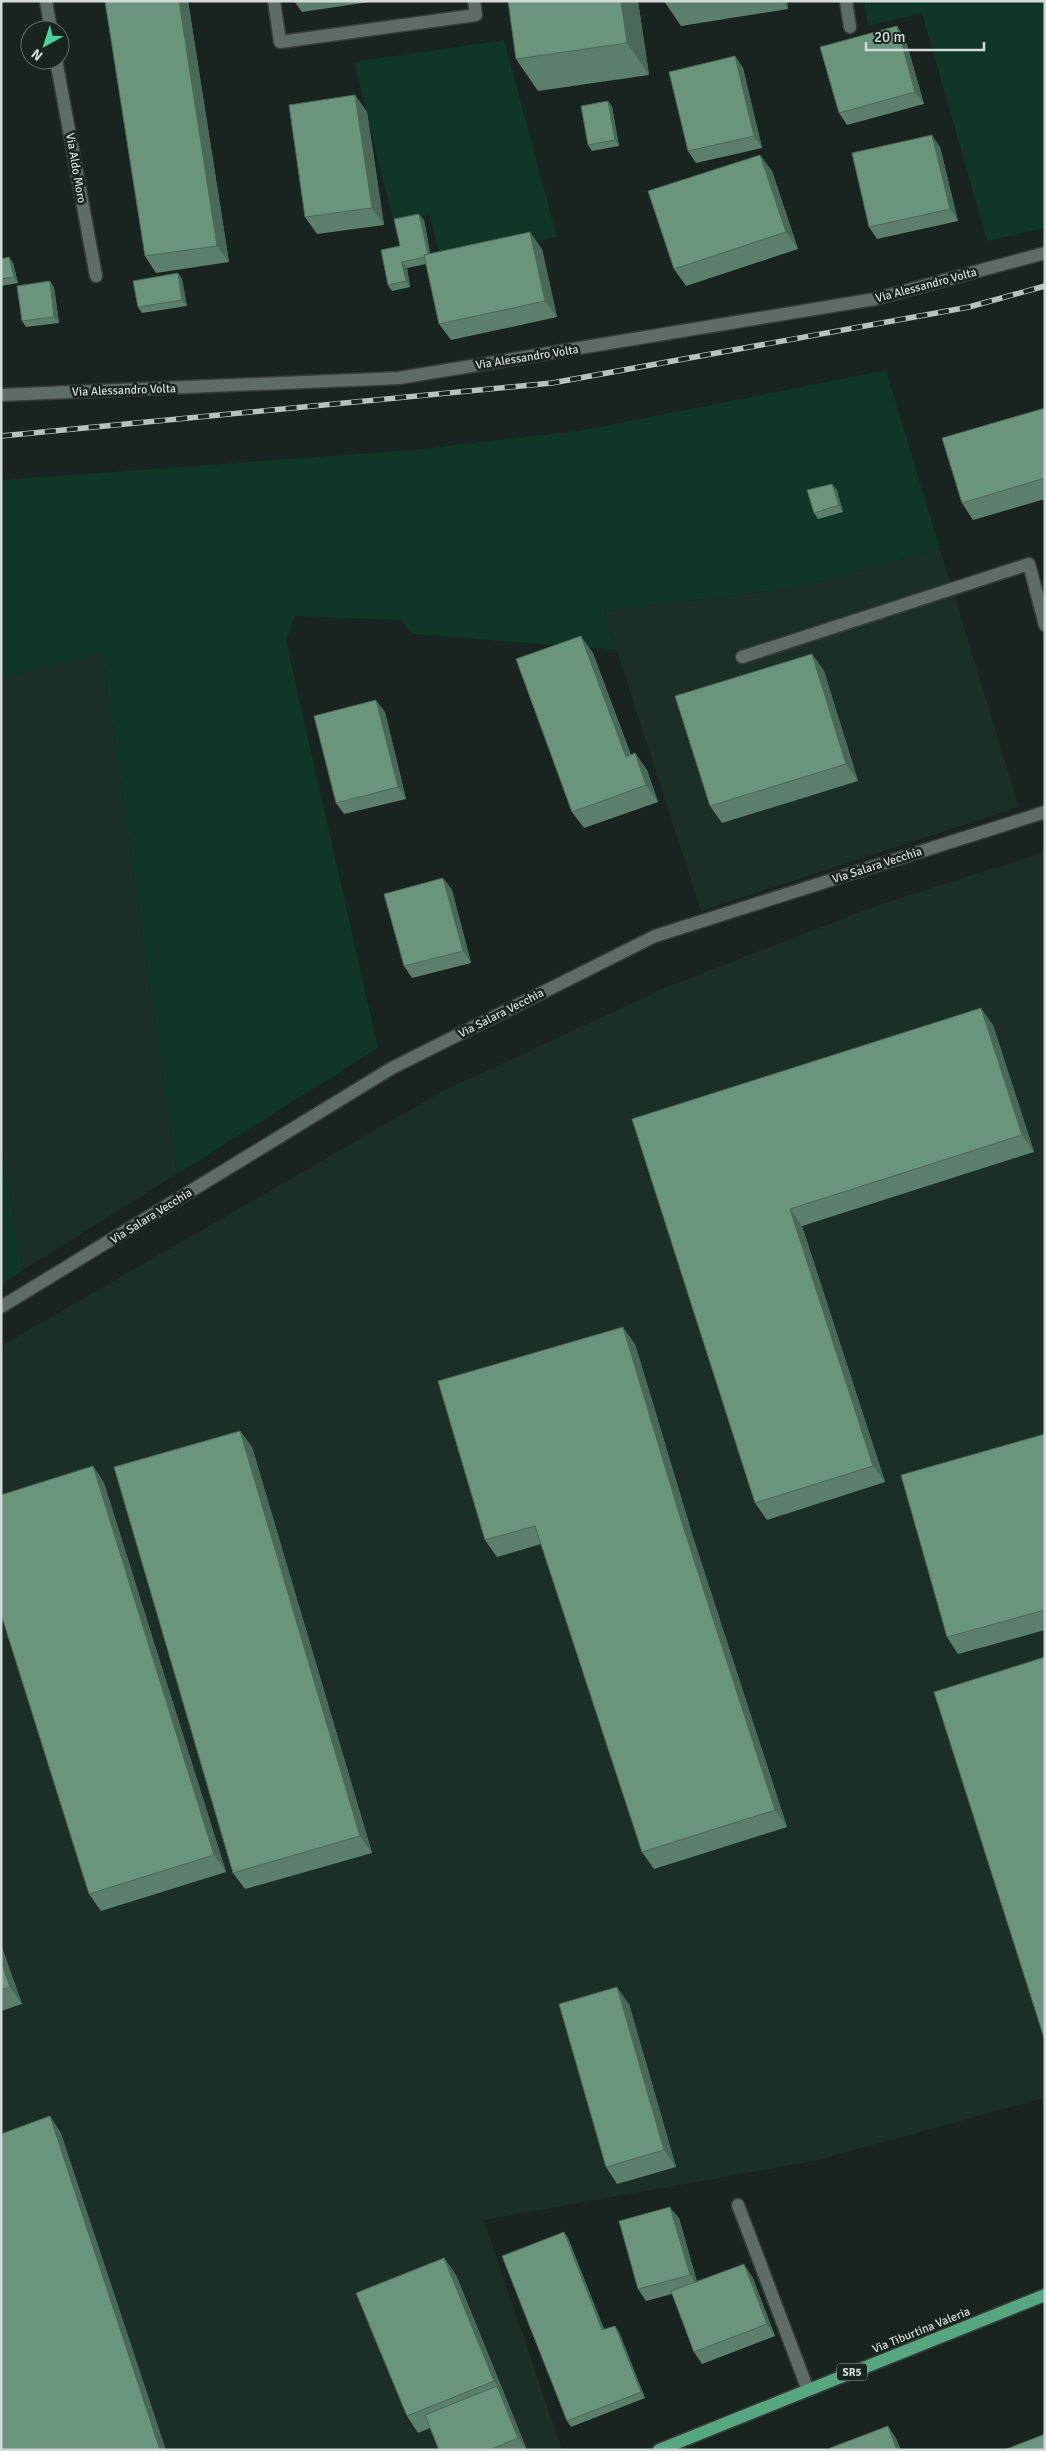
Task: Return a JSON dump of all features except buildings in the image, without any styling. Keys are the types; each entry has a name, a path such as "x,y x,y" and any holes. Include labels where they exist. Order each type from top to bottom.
{"main road":[{"name":"Via Tiburtina Valeria","path":"662,2449 1045,2295"}],"street":[{"path":"46,1 49,20"},
{"path":"274,1 280,42 476,14 474,1"},
{"path":"846,1 850,27"},
{"name":"Via Aldo Moro","path":"58,70 96,276"},
{"name":"Via Alessandro Volta","path":"1,395 399,378 875,299 1045,253"},
{"path":"742,657 1029,564 1045,625"},
{"name":"Via Salara Vecchia","path":"1,1308 392,1068 655,936 1045,812"},
{"path":"738,2205 808,2390"}],"shaded area":[{"path":"940,549 1019,807 701,911 604,611 793,588"},
{"path":"102,653 177,1174 23,1270 1,1147 1,678"},
{"path":"1045,852 1045,2098 814,2161 484,2220 562,2450 1,2450 1,1346 441,1092 662,989 878,905"}],"green space":[{"path":"864,1 1045,1 1045,228 987,241 922,13 868,26"},
{"path":"504,40 557,237 441,260 430,215 393,219 354,62"},
{"path":"886,370 940,549 793,588 604,611 616,650 412,634 400,620 295,616 286,641 378,1048 177,1174 102,653 1,678 1,480 413,450 585,430"},
{"path":"1,1147 23,1270 1,1284"}],"railway":[{"path":"1,436 552,383 969,307 1045,286"}]}
